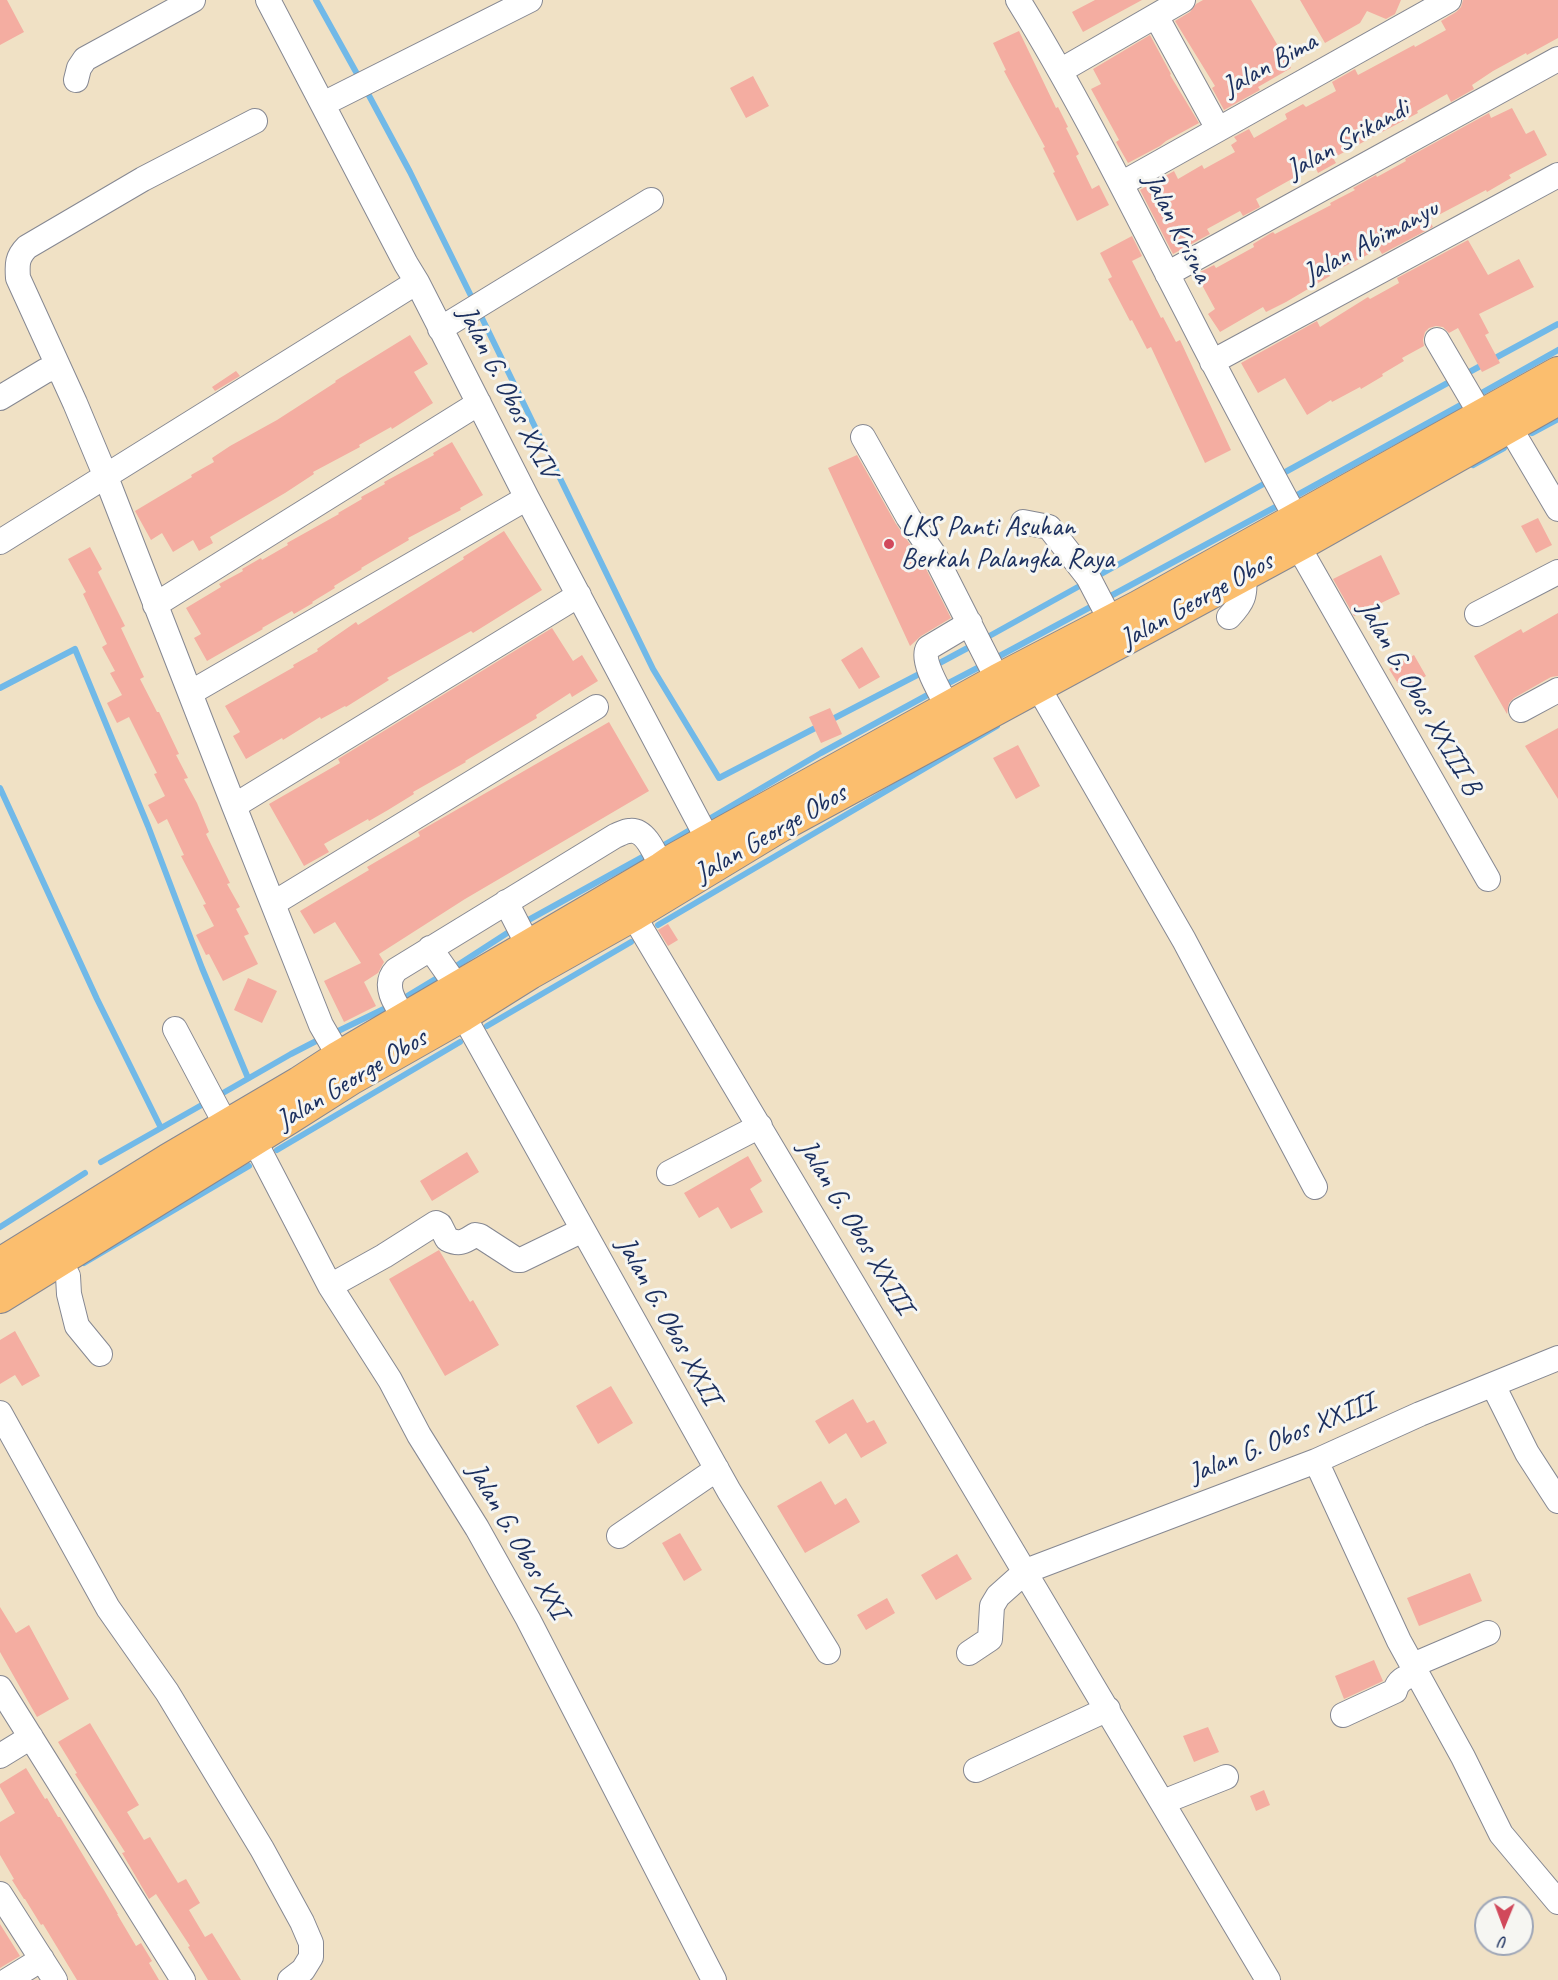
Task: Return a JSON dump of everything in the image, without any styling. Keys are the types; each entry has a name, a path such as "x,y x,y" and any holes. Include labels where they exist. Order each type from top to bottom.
{"main road":[{"name":"Jalan George Obos","path":"0,1264 220,1114 299,1083 336,1051 448,978 530,973 633,915 708,836 780,826 1244,575 1299,529 1484,410 1558,373"},
{"name":"Jalan George Obos","path":"1484,410 1558,399"},
{"name":"Jalan George Obos","path":"0,1297 254,1140 336,1051 448,978 518,925 656,857 675,859 708,836 941,694 1104,608 1299,529"}],"street":[{"path":"76,80 79,68 85,59 193,0"},
{"name":"Jalan G. Obos XXIV","path":"268,0 417,282 527,498 708,836"},
{"path":"323,104 530,0"},
{"name":"Jalan Krisna","path":"1018,0 1060,71 1278,486"},
{"path":"1060,71 1183,0"},
{"name":"Jalan Bima","path":"1120,184 1218,129 1418,8 1449,0"},
{"path":"1156,16 1218,129"},
{"name":"Jalan Srikandi","path":"1167,274 1558,59"},
{"path":"255,121 143,179 27,247 19,255 18,278 106,477 234,806 336,1051"},
{"name":"Jalan Abimanyu","path":"1212,362 1558,175"},
{"path":"440,329 651,200"},
{"path":"0,542 417,282"},
{"path":"1437,340 1484,410 1558,509"},
{"path":"0,398 45,371 58,366"},
{"path":"155,605 479,403"},
{"path":"863,437 908,517 935,556 991,668"},
{"name":"Jalan G. Obos XXIII B","path":"1278,486 1488,879"},
{"path":"190,693 527,498"},
{"path":"1023,522 1049,527 1071,552 1088,577 1104,608"},
{"path":"1477,614 1558,572"},
{"path":"1229,617 1244,597 1244,575"},
{"path":"234,806 579,595"},
{"path":"941,694 925,657 928,648 970,623"},
{"path":"1038,687 1184,940 1315,1187"},
{"path":"1521,710 1558,690"},
{"path":"274,903 596,707"},
{"path":"399,1008 388,984 391,975 404,964 448,978 518,925 615,836 637,831 644,837 656,857"},
{"name":"Jalan G. Obos XXIII","path":"633,915 1026,1570 1268,1980"},
{"name":"Jalan G. Obos XXII","path":"448,978 583,1230 717,1469 828,1652"},
{"path":"175,1029 220,1114"},
{"path":"669,1173 759,1126"},
{"name":"Jalan G. Obos XXI","path":"254,1140 330,1287 390,1380 419,1435 477,1528 528,1619 714,1980"},
{"path":"330,1287 436,1223 440,1225 447,1239 454,1243 463,1243 475,1235 480,1236 517,1260 583,1230"},
{"path":"58,1260 68,1276 69,1294 77,1326 100,1354"},
{"name":"Jalan G. Obos XXIII","path":"1026,1570 1316,1461 1420,1414 1558,1358"},
{"path":"1493,1386 1527,1453 1558,1501"},
{"path":"0,1413 108,1608 167,1692 262,1849 302,1922 311,1944 311,1957 303,1970 290,1980"},
{"path":"1316,1461 1399,1641 1463,1757 1501,1834 1558,1902"},
{"path":"619,1536 717,1469"},
{"path":"969,1653 990,1639 992,1606 998,1596 1026,1570"},
{"path":"1343,1715 1395,1690 1397,1683 1415,1669 1488,1633"},
{"path":"0,1688 183,1980"},
{"path":"976,1770 1108,1709"},
{"path":"0,1756 31,1737"},
{"path":"1163,1802 1226,1777"},
{"path":"0,1893 55,1980"},
{"path":"8,1980 42,1959"}],"building":[{"path":"0,0 7,0 24,32 0,45"},
{"path":"1095,0 1142,0 1083,32 1072,12"},
{"path":"1203,0 1251,0 1291,68 1258,87 1260,90 1224,110 1212,88 1215,86 1175,21 1190,12 1196,4"},
{"path":"1300,0 1401,0 1395,14 1386,19 1367,11 1360,23 1325,43"},
{"path":"1463,0 1558,0 1558,38 1493,71 1472,85 1474,89 1451,102 1447,94 1417,111 1418,113 1333,158 1336,163 1318,173 1315,166 1256,199 1260,207 1243,216 1240,211 1207,229 1210,234 1173,254 1140,190 1174,171 1178,179 1202,165 1204,169 1235,152 1231,145 1237,141 1234,137 1249,129 1254,138 1287,119 1285,114 1303,104 1306,107 1336,91 1332,82 1355,69 1358,75 1446,30 1441,21 1456,12"},
{"path":"1019,31 1056,108 1058,107 1068,127 1066,128 1079,154 1076,156 1092,189 1099,185 1109,205 1077,221 1053,173 1055,172 1043,148 1045,147 1004,71 1006,70 993,43"},
{"path":"1150,35 1170,75 1199,123 1128,163 1116,142 1119,140 1091,89 1101,84 1093,69"},
{"path":"753,76 769,106 746,118 730,88"},
{"path":"1512,108 1526,134 1534,130 1547,155 1509,175 1511,178 1487,192 1486,190 1429,220 1433,227 1382,254 1379,249 1329,274 1330,276 1286,302 1266,312 1263,307 1220,332 1208,314 1215,309 1196,274 1214,265 1216,268 1254,247 1253,244 1271,233 1275,234 1331,205 1330,203 1355,190 1353,188 1376,175 1377,177 1489,113 1491,118"},
{"path":"1132,236 1142,256 1132,261 1161,318 1163,317 1176,342 1180,340 1231,450 1205,463 1151,347 1147,349 1108,279 1112,277 1100,253"},
{"path":"1468,240 1488,275 1519,259 1534,287 1479,314 1489,333 1485,335 1500,363 1482,372 1458,328 1449,333 1443,327 1436,326 1425,332 1424,346 1402,358 1404,361 1382,374 1383,376 1361,389 1360,387 1332,402 1331,400 1307,415 1285,378 1258,393 1241,363 1317,321 1320,327 1368,297 1370,299 1399,283 1397,278"},
{"path":"410,335 428,364 414,372 433,403 392,429 391,427 359,445 360,447 313,472 314,474 285,493 210,537 213,543 199,551 193,540 173,552 162,533 151,540 135,511 214,462 212,458 230,446 277,420"},
{"path":"236,371 240,376 215,391 212,387"},
{"path":"452,442 483,495 460,508 461,510 408,538 409,540 361,568 313,603 294,614 292,611 207,661 194,638 201,634 186,608 221,587 219,584 243,571 242,569 288,545 287,543 339,514 362,499 361,497 385,484 384,482 434,455 433,453"},
{"name":"LKS Panti Asuhan Berkah Palangka Raya","path":"857,455 896,524 923,563 951,618 921,636 910,646 828,468"},
{"path":"1538,518 1552,545 1536,553 1521,526"},
{"path":"504,531 542,590 473,633 471,631 387,678 389,680 346,707 321,719 320,717 246,759 233,736 240,732 225,706 294,667 293,665 318,651 317,649 356,622 358,625 464,559 463,557"},
{"path":"90,547 102,569 98,572 125,626 121,628 144,677 140,679 179,754 176,755 188,778 184,779 197,803 209,832 206,834 230,883 227,884 240,907 236,909 249,934 244,936 258,964 223,981 196,935 214,926 203,905 206,904 181,856 184,855 167,819 158,824 148,805 165,796 154,774 157,773 129,717 117,723 107,703 122,695 110,673 115,671 102,647 107,644 83,594 86,592 68,559"},
{"path":"1381,555 1400,594 1354,616 1333,579"},
{"path":"1558,613 1558,676 1551,677 1514,698 1509,703 1507,714 1474,656 1521,629 1523,633"},
{"path":"552,628 573,661 582,655 598,681 572,697 570,693 536,715 537,718 413,792 414,794 388,810 324,844 329,852 304,866 269,804 340,763 338,759"},
{"path":"862,647 880,677 859,689 841,660"},
{"path":"1414,655 1426,676 1402,690 1389,669"},
{"path":"830,708 842,734 821,743 809,717"},
{"path":"609,722 649,791 465,899 379,954 384,962 378,973 364,982 376,1006 344,1022 324,981 361,963 335,922 314,934 300,911 369,870 367,867 420,836 418,832"},
{"path":"1558,728 1558,799 1525,746"},
{"path":"1018,745 1040,786 1016,799 993,758"},
{"path":"668,924 678,940 668,946 658,930"},
{"path":"248,978 277,991 262,1023 234,1010"},
{"path":"467,1152 479,1172 432,1201 420,1181"},
{"path":"748,1156 762,1181 750,1189 763,1212 731,1229 718,1207 699,1218 684,1193"},
{"path":"439,1250 470,1302 473,1300 499,1345 445,1376 389,1279"},
{"path":"15,1331 40,1376 22,1386 15,1375 0,1384 0,1340"},
{"path":"611,1386 633,1423 598,1444 576,1406"},
{"path":"853,1399 867,1423 874,1420 887,1443 861,1458 846,1433 829,1444 815,1421"},
{"path":"821,1481 835,1505 846,1498 860,1522 805,1553 777,1506"},
{"path":"680,1533 702,1570 684,1581 662,1543"},
{"path":"957,1554 972,1579 936,1600 921,1575"},
{"path":"1470,1573 1482,1601 1419,1626 1407,1598"},
{"path":"887,1598 895,1613 866,1630 857,1615"},
{"path":"0,1607 16,1633 29,1625 69,1699 37,1717 0,1652"},
{"path":"1374,1660 1383,1681 1344,1699 1335,1676"},
{"path":"90,1723 139,1805 127,1812 144,1840 150,1837 178,1883 186,1879 200,1903 189,1910 205,1937 212,1933 241,1980 208,1980 188,1947 190,1946 156,1894 149,1899 122,1853 125,1852 75,1774 77,1773 58,1742"},
{"path":"1208,1727 1219,1752 1194,1762 1183,1736"},
{"path":"26,1768 45,1799 47,1798 60,1817 136,1946 141,1943 152,1961 149,1963 159,1980 77,1980 43,1924 41,1925 12,1880 14,1879 0,1855 0,1822 15,1813 0,1784"},
{"path":"1264,1790 1270,1805 1256,1811 1250,1796"},
{"path":"0,1924 20,1956 0,1968"}],"waterway":[{"path":"316,0 361,81"},
{"path":"366,90 410,172 474,302"},
{"path":"479,312 653,669 719,778 925,671"},
{"path":"1462,376 1558,324"},
{"path":"1476,396 1558,350"},
{"path":"1278,476 1453,380"},
{"path":"1290,499 1468,401"},
{"path":"1532,433 1558,419"},
{"path":"1473,465 1504,448"},
{"path":"1094,578 1269,481"},
{"path":"1105,599 1281,504"},
{"path":"984,639 1085,583"},
{"path":"994,659 1096,604"},
{"path":"934,666 975,644"},
{"path":"0,688 75,649 248,1078"},
{"path":"941,687 985,664"},
{"path":"704,822 821,753 933,692"},
{"path":"658,925 997,726"},
{"path":"0,788 97,999 161,1128"},
{"path":"657,849 695,827"},
{"path":"523,923 648,854"},
{"path":"450,970 515,928"},
{"path":"487,1026 631,942"},
{"path":"399,1001 442,975"},
{"path":"332,1034 390,1006"},
{"path":"216,1097 322,1038"},
{"path":"277,1150 460,1042"},
{"path":"101,1162 207,1102"},
{"path":"84,1263 249,1166"},
{"path":"0,1227 85,1173"}],"place":[{"name":"LKS Panti Asuhan Berkah Palangka Raya","path":"889,544"}]}
